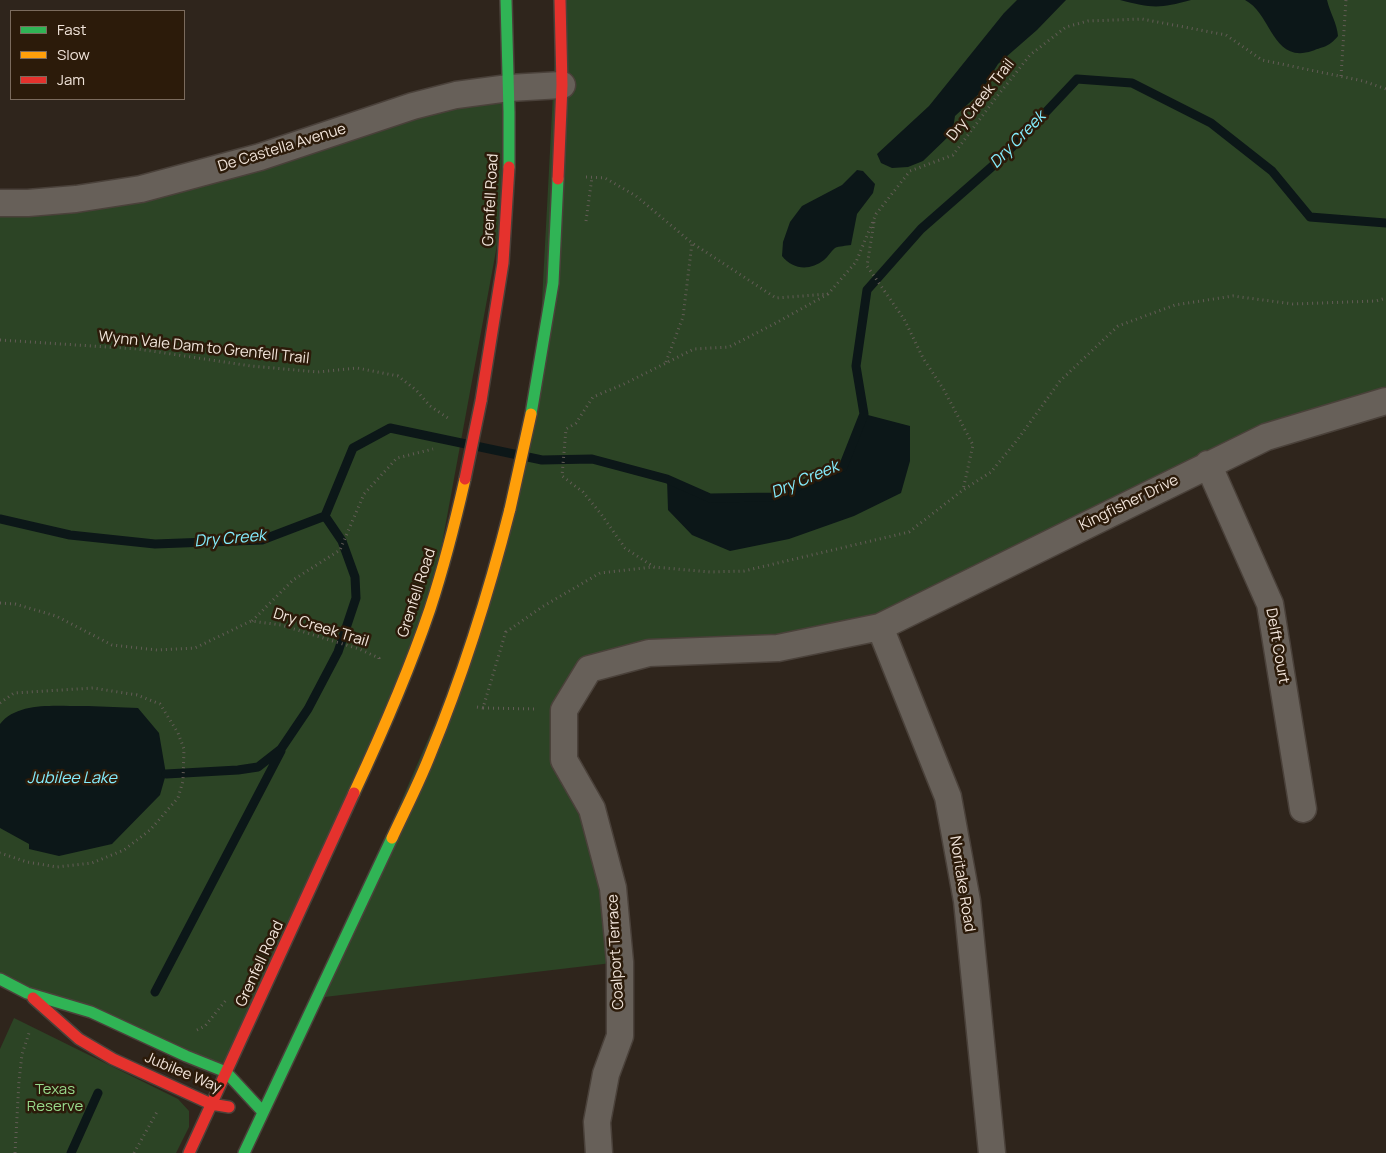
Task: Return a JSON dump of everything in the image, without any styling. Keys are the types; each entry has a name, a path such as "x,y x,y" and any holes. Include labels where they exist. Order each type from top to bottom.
{"main road":[{"name":"Grenfell Road","path":"189,1153 358,786 402,683 432,600 451,538 465,479 491,346 504,244 509,180 509,88 506,0"},
{"path":"244,1153 430,756 452,699 479,617 510,509 531,414 553,283 562,85 560,0"},
{"name":"Jubilee Way","path":"0,979 27,993 91,1012 186,1056 226,1072 263,1112"},
{"name":"Jubilee Way","path":"27,993 79,1039 113,1059 211,1104 263,1112"}],"street":[{"name":"De Castella Avenue","path":"0,203 76,199 141,189 260,157 413,106 456,95 509,88 562,85"},
{"name":"Kingfisher Drive","path":"880,627 1266,437 1386,401"},
{"name":"Delft Court","path":"1208,464 1270,604 1303,809"},
{"path":"564,710 589,669 649,653 778,648 880,627"},
{"name":"Noritake Road","path":"880,627 948,798 967,901 992,1153"},
{"name":"Coalport Terrace","path":"564,710 564,760 592,810 612,888 620,962 620,1036 606,1074 597,1122 599,1153"}],"path":[{"path":"1341,76 1346,0"},
{"name":"Dry Creek Trail","path":"654,567 625,548 583,492 562,476 566,429 576,423 593,397 624,384 694,349 729,347 828,294 856,262 876,214 910,171 953,155 1030,55 1066,27 1088,21 1142,20 1226,34 1262,60 1341,76 1386,89"},
{"path":"558,179 605,178 636,196 692,242 776,298 828,294"},
{"path":"876,214 867,266 904,319 923,358 944,390 973,445 963,490"},
{"path":"666,363 683,317 692,242"},
{"path":"506,632 542,607 600,573 654,567 710,572 744,571 909,532 963,490 991,472 1018,439 1060,381 1118,326 1175,304 1233,296 1293,304 1376,301 1386,298"},
{"name":"Wynn Vale Dam to Grenfell Trail","path":"0,340 138,349 250,366 318,372 357,368 398,376 416,390 430,406 449,419"},
{"path":"251,621 292,580 340,550 364,494 397,458 433,449"},
{"name":"Dry Creek Trail","path":"0,603 15,604 56,616 112,645 157,650 195,648 251,621 281,625 359,649 379,658"},
{"path":"0,703 14,693 93,688 137,695 160,704 181,740 184,749 183,781 178,798 150,830 124,850 92,863 57,866 27,862 0,853"},
{"path":"483,708 564,710"},
{"path":"186,1056 198,1030 205,1026 229,997"},
{"path":"15,1153 22,1054 38,1003"},
{"path":"134,1153 147,1127 173,1086"}],"green space":[{"path":"558,0 1386,0 1386,403 1208,464 880,627 589,669 564,759 592,809 620,962 316,998 468,647 538,377"},
{"path":"509,88 509,180 430,609 226,1072 0,979 0,199 141,189"},
{"name":"Texas Reserve","path":"14,1018 178,1099 189,1111 189,1127 176,1153 0,1153 0,1049"}],"water":[{"path":"1017,0 1066,0 1037,30 998,64 980,93 955,116 953,129 949,136 923,161 908,167 892,168 881,163 877,154 929,106 1004,13"},
{"path":"1120,0 1191,0 1171,5 1155,6 1140,5"},
{"path":"1245,0 1327,0 1338,36 1324,47 1312,51 1299,53 1288,50 1280,44 1254,7"},
{"path":"857,170 863,171 875,184 873,193 857,214 851,245 835,248 824,260 813,266 796,266 786,261 782,256 783,242 790,222 802,206 842,185"},
{"path":"864,414 910,426 910,461 901,493 854,516 789,539 730,551 692,535 668,510 667,479 710,498 774,497 843,467"},
{"name":"Jubilee Lake","path":"41,706 138,708 159,733 166,774 160,795 112,844 59,856 29,849 29,844 0,828 0,724 8,716 29,708"}],"waterway":[{"name":"Dry Creek","path":"0,519 70,535 155,544 262,540 325,516 353,448 390,428 542,460 592,459 667,479 710,498 774,497 843,467 864,414 856,366 867,290 921,229 995,164 1077,79 1132,83 1211,123 1272,171 1310,217 1386,223"},
{"path":"166,774 258,767 281,749 308,709 338,652 356,598 355,577 342,541 325,516"},
{"path":"155,992 281,751"},
{"path":"71,1153 98,1093"}],"traffic: fast":[{"path":"506,0 509,167"},
{"path":"531,414 553,283 558,179"},
{"path":"244,1153 392,838"},
{"path":"0,979 27,993 91,1012 186,1056 226,1072 263,1112"}],"traffic: slow":[{"path":"510,509 531,414"},
{"path":"354,793 395,702 422,632 445,561 465,479"},
{"path":"392,838 426,765 464,664 484,602 510,509"}],"traffic: jam":[{"path":"558,179 562,85 560,0"},
{"path":"481,401 503,263 509,167"},
{"path":"465,479 481,401"},
{"path":"189,1153 354,793"},
{"path":"33,998 79,1039 113,1059 211,1104 229,1107"}]}
